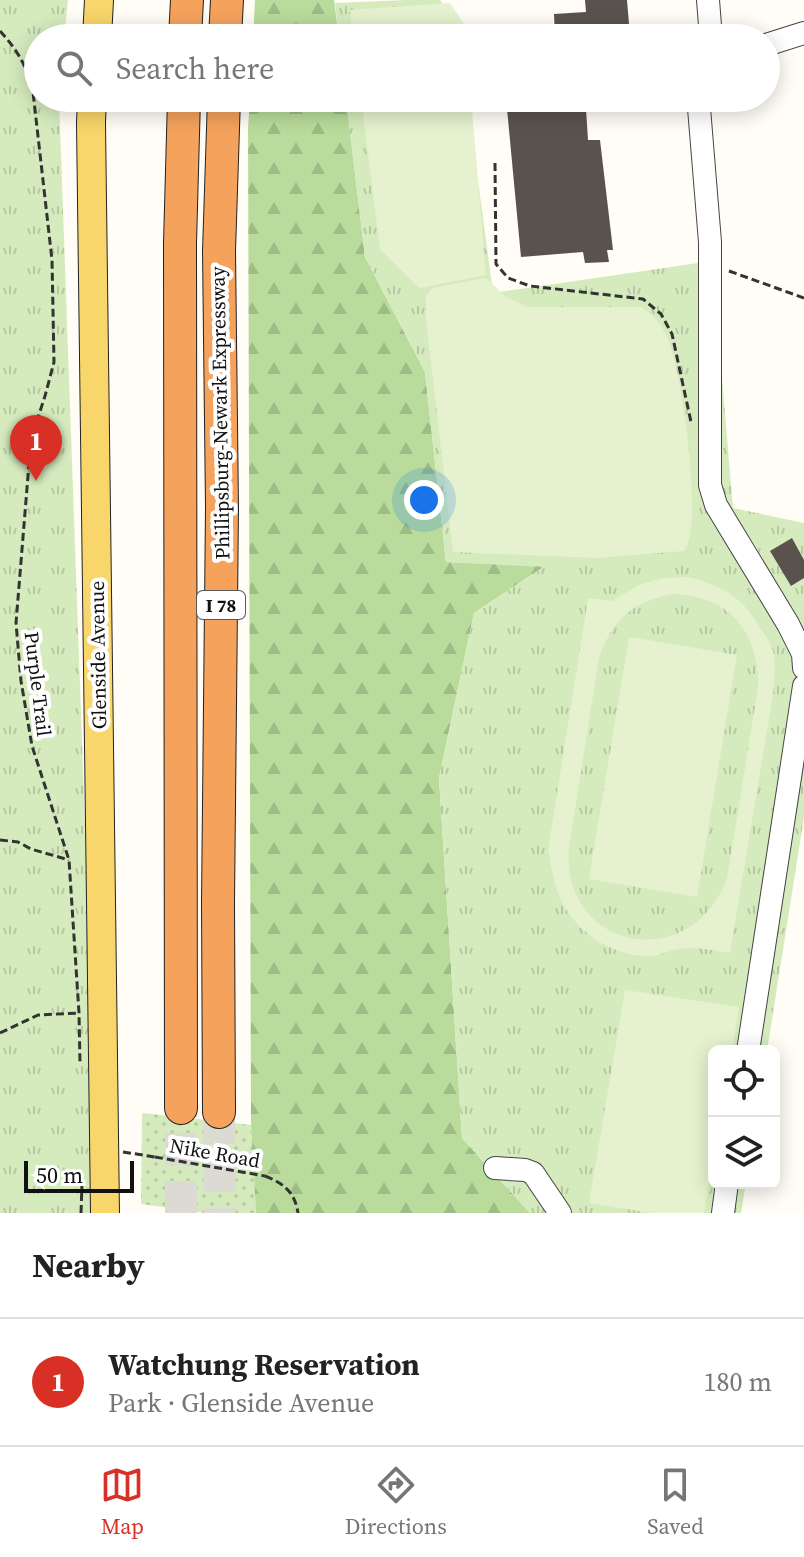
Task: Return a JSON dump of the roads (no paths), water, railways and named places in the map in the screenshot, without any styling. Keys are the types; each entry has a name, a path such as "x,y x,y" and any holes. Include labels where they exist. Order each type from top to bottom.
{"highway":[{"path":"186,24 187,0"},
{"path":"226,24 227,0"},
{"name":"Phillipsburg-Newark Expressway","path":"181,1108 180,243 184,112"},
{"name":"Phillipsburg-Newark Expressway","path":"219,1112 222,508 219,251 224,112"}],"main road":[{"path":"98,24 99,0"},
{"name":"Glenside Avenue","path":"91,112 105,1213"}],"street":[{"path":"708,0 710,24"},
{"path":"780,41 804,33"},
{"path":"699,112 710,248 710,485 716,505 788,624 803,654 804,668"},
{"path":"749,1045 804,686"},
{"path":"495,1168 533,1173 560,1213"},
{"path":"723,1213 726,1189"}],"tunnel":[{"path":"181,1108 181,1213"},
{"path":"219,1112 220,1213"}],"place":[{"name":"Watchung Reservation","path":"36,481"}]}
